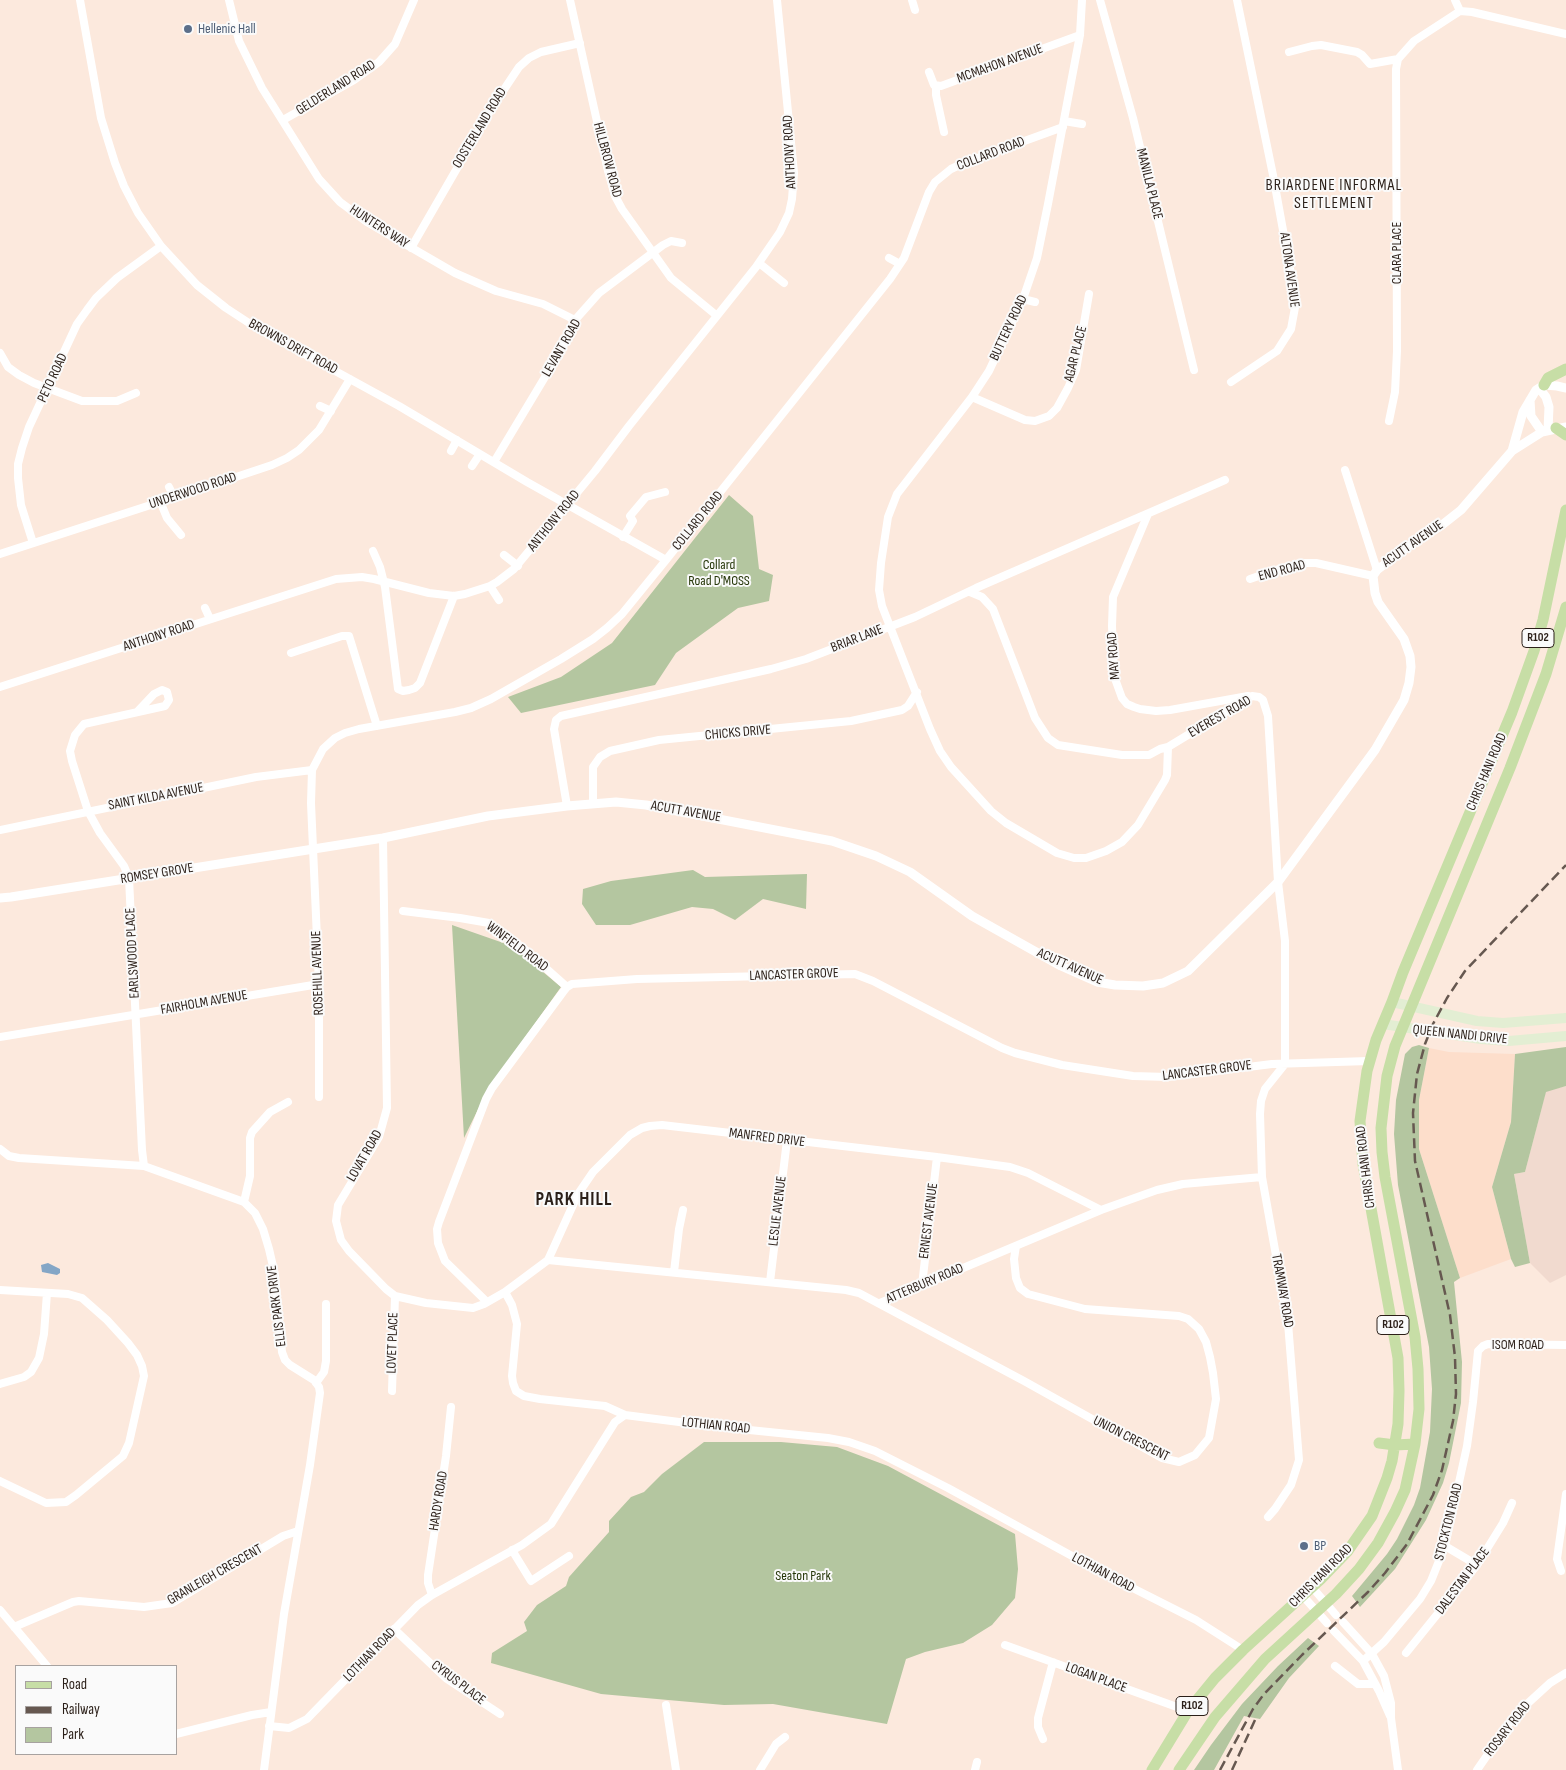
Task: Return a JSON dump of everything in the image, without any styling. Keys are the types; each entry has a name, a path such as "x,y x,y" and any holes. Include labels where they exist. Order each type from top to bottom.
{"main road":[{"path":"1542,386 1548,378 1566,369"},
{"path":"1553,429 1566,435"},
{"name":"CHRIS HANI ROAD","path":"1152,1770 1199,1696 1243,1650 1303,1596 1347,1552 1372,1516 1387,1478 1395,1445 1399,1400 1398,1358 1366,1188 1360,1131 1363,1095 1369,1061 1407,963 1512,712 1534,651 1543,620 1566,510"},
{"name":"CHRIS HANI ROAD","path":"1179,1770 1215,1717 1265,1659 1326,1603 1359,1569 1378,1543 1405,1490 1415,1444 1419,1409 1418,1370 1415,1337 1385,1177 1381,1128 1387,1076 1402,1028 1510,768 1546,674 1566,607"},
{"name":"QUEEN NANDI DRIVE","path":"1392,1002 1468,1019 1503,1023 1566,1018"},
{"name":"QUEEN NANDI DRIVE","path":"1384,1024 1490,1040 1532,1040 1566,1036"},
{"path":"1381,1260 1389,1260 1396,1264 1403,1273"},
{"path":"1378,1443 1395,1445 1415,1444"}],"street":[{"name":"BROWNS DRIFT ROAD","path":"80,0 102,118 114,163 138,213 161,246 197,285 226,308 255,327 350,379 666,560"},
{"name":"HUNTERS WAY","path":"229,0 239,41 248,62 319,179 340,202 366,222 455,273 485,287 543,304 575,320"},
{"name":"GELDERLAND ROAD","path":"283,120 354,80 379,62 395,44 414,0"},
{"name":"HILLBROW ROAD","path":"570,0 612,186 622,209 671,278 716,315"},
{"name":"ANTHONY ROAD","path":"0,687 336,579 362,577 429,593 454,596 490,586 518,566 759,263 780,232 789,213 794,187 794,173 777,0"},
{"path":"912,0 915,10"},
{"name":"BUTTERY ROAD","path":"1082,0 1080,35 1063,124 1036,258 1024,299 989,371 972,397 905,482 891,506 883,545 879,582 880,599 934,740 960,779 991,811 1006,823 1065,857 1096,856 1122,842 1138,825 1161,788 1166,775 1168,747"},
{"name":"MANILLA PLACE","path":"1100,0 1133,118 1194,370"},
{"name":"ALTONA AVENUE","path":"1231,382 1277,351 1291,329 1296,311 1292,278 1237,0"},
{"path":"1455,0 1460,11"},
{"path":"1288,52 1312,46 1331,46 1356,52 1362,55 1370,64 1399,57 1414,41 1460,11 1472,12 1566,34"},
{"name":"MCMAHON AVENUE","path":"936,86 941,86 1080,35"},
{"name":"OOSTERLAND ROAD","path":"411,248 488,114 519,67 529,58 541,52 580,44"},
{"name":"CLARA PLACE","path":"1389,421 1395,392 1398,351 1396,69 1399,57"},
{"path":"929,72 936,86 936,95 944,132"},
{"path":"1063,124 1082,124"},
{"name":"COLLARD ROAD","path":"314,849 311,803 312,770 323,749 335,738 352,731 471,708 512,687 593,639 607,628 622,614 666,560 900,264 929,192 935,182 964,163 1063,124"},
{"name":"LEVANT ROAD","path":"494,462 563,347 575,320 599,293 652,253 668,242 682,243"},
{"name":"PETO ROAD","path":"33,544 21,505 18,464 29,428 77,324 86,310 117,278 161,246"},
{"path":"889,258 900,264"},
{"path":"759,263 784,283"},
{"name":"AGAR PLACE","path":"972,397 1025,420 1035,421 1049,416 1057,408 1076,370 1089,294"},
{"path":"1024,299 1035,302"},
{"path":"0,353 8,367 19,375 82,401 117,401 136,393"},
{"name":"UNDERWOOD ROAD","path":"0,554 272,465 287,458 299,450 312,437 331,411 350,379"},
{"path":"1553,429 1549,407 1542,386 1566,388"},
{"name":"ACUTT AVENUE","path":"1512,451 1518,427 1530,398 1542,386"},
{"path":"1530,398 1531,416 1553,429"},
{"path":"320,406 331,411"},
{"name":"ACUTT AVENUE","path":"314,849 382,838 488,816 616,802 646,805 832,841 876,856 910,872 972,916 1061,966 1098,982 1115,985 1143,986 1162,983 1188,971 1278,882 1375,750 1404,700 1411,667 1408,647 1378,602 1373,585 1375,573 1410,545 1442,525 1460,510 1512,451 1553,429"},
{"path":"452,451 457,440"},
{"path":"472,466 480,454"},
{"path":"1346,470 1375,573"},
{"name":"BRIAR LANE","path":"567,806 554,728 556,720 561,716 790,664 890,626 1224,480"},
{"path":"169,487 174,497"},
{"path":"623,537 633,521 630,516 646,497 665,492"},
{"path":"160,501 167,518 181,535"},
{"name":"MAY ROAD","path":"1148,514 1113,597 1114,676 1122,698 1127,704 1134,707 1156,711 1252,696"},
{"path":"373,551 384,581 396,686 400,690 415,688 420,683 454,596"},
{"path":"504,555 518,566"},
{"name":"END ROAD","path":"1250,579 1304,563 1316,563 1375,573"},
{"path":"490,586 499,600"},
{"name":"EVEREST ROAD","path":"970,592 982,597 993,609 1036,718 1052,741 1064,747 1122,755 1149,755 1168,747 1252,696 1263,700 1268,716 1278,882 1285,941 1285,1064"},
{"path":"205,608 210,619"},
{"path":"291,653 342,636 349,636 376,726"},
{"name":"CHICKS DRIVE","path":"593,804 593,767 600,757 610,751 659,740 851,722 902,710 908,706 917,692"},
{"name":"EARLSWOOD PLACE","path":"138,711 84,724 75,735 70,751 88,811 100,833 124,866 129,878 144,1166"},
{"name":"SAINT KILDA AVENUE","path":"0,830 256,777 312,770"},
{"name":"LOVAT ROAD","path":"382,838 387,1108 379,1136 338,1205 336,1221 341,1240 349,1251 395,1296 426,1303 473,1308 487,1302"},
{"name":"ROMSEY GROVE","path":"0,898 11,898 314,849"},
{"name":"ROSEHILL AVENUE","path":"314,849 319,984 319,1097"},
{"name":"WINFIELD ROAD","path":"403,911 489,923 522,947 567,987"},
{"name":"LANCASTER GROVE","path":"567,987 578,983 637,980 855,974 864,976 902,995 1002,1048 1062,1065 1124,1075 1157,1078 1260,1065 1369,1061"},
{"name":"FAIRHOLM AVENUE","path":"0,1037 319,984"},
{"path":"548,1260 505,1292 487,1302 445,1261 438,1243 437,1229 486,1099 492,1088 567,987"},
{"name":"TRAMWAY ROAD","path":"1268,1517 1291,1486 1298,1468 1299,1446 1286,1310 1262,1177 1261,1101 1265,1089 1285,1064"},
{"path":"0,1149 9,1156 19,1158 144,1166 244,1202 250,1176 250,1138 252,1132 270,1112 288,1102"},
{"name":"MANFRED DRIVE","path":"548,1260 587,1179 630,1135 642,1128 662,1125 937,1157 1021,1170 1101,1210"},
{"name":"LESLIE AVENUE","path":"770,1282 787,1140"},
{"name":"ERNEST AVENUE","path":"922,1285 937,1157"},
{"name":"ATTERBURY ROAD","path":"548,1260 852,1290 880,1303 1101,1210 1170,1186 1262,1177"},
{"name":"ELLIS PARK DRIVE","path":"244,1202 252,1209 258,1219 269,1248 275,1275 280,1342 285,1360 308,1375 316,1383"},
{"path":"674,1272 683,1210"},
{"name":"UNION CRESCENT","path":"880,1303 1162,1458 1179,1462 1195,1455 1209,1438 1216,1399 1214,1373 1206,1342 1199,1329 1188,1319 1179,1316 1085,1308 1028,1294 1020,1288 1016,1278 1014,1259 1016,1246"},
{"path":"0,1290 68,1294 82,1298 107,1320 137,1355 144,1376 124,1456 66,1502 46,1503 0,1481"},
{"path":"505,1292 512,1305 517,1324 512,1376 512,1383 516,1391 524,1396 540,1399 606,1406 625,1415"},
{"path":"0,1384 24,1378 31,1372 39,1358 44,1334 47,1294"},
{"name":"LOVET PLACE","path":"392,1390 395,1296"},
{"path":"263,1770 298,1531 319,1409 320,1393 316,1383 324,1372 326,1362 326,1304"},
{"name":"ISOM ROAD","path":"1476,1356 1480,1348 1488,1344 1566,1345"},
{"name":"STOCKTON ROAD","path":"1363,1661 1372,1654 1408,1614 1428,1588 1446,1546 1473,1402 1476,1356"},
{"name":"HARDY ROAD","path":"432,1595 428,1588 428,1575 446,1456 451,1407"},
{"name":"LOTHIAN ROAD","path":"269,1726 290,1728 307,1719 418,1606 432,1595 512,1550 551,1524 615,1422 625,1415 828,1438 875,1450 932,1479 1103,1573 1196,1620 1243,1650"},
{"path":"1561,1571 1557,1559 1566,1497"},
{"name":"DALESTAN PLACE","path":"1406,1653 1477,1565 1503,1523 1512,1503"},
{"name":"GRANLEIGH CRESCENT","path":"14,1627 79,1601 144,1607 172,1603 283,1536 298,1531"},
{"path":"1446,1546 1477,1565"},
{"path":"512,1550 531,1581 569,1556"},
{"path":"1312,1587 1336,1615"},
{"path":"1303,1596 1327,1623"},
{"path":"0,1610 46,1665"},
{"path":"1343,1622 1372,1654 1384,1676 1391,1703 1391,1718 1398,1770"},
{"name":"CYRUS PLACE","path":"394,1629 447,1679 500,1714"},
{"path":"1334,1631 1363,1661 1376,1684 1391,1718"},
{"name":"LOGAN PLACE","path":"1005,1645 1188,1711"},
{"path":"1043,1739 1038,1727 1038,1718 1053,1662"},
{"path":"1335,1666 1358,1684 1376,1684"},
{"name":"ROSARY ROAD","path":"1477,1770 1515,1715 1550,1683 1566,1673"},
{"path":"666,1705 676,1770"},
{"path":"178,1734 271,1712"},
{"path":"760,1770 776,1744 785,1737"}],"shaded area":[{"path":"1429,1048 1449,1052 1515,1054 1511,1122 1492,1187 1511,1259 1460,1278 1419,1149 1419,1100"},
{"path":"1566,1086 1566,1275 1550,1283 1530,1263 1514,1174 1525,1172 1546,1091"}],"green space":[{"name":"Collard Road D'MOSS","path":"729,495 753,516 759,569 773,575 769,601 738,608 676,653 655,685 521,713 508,697 561,677 612,643"},
{"path":"693,870 705,877 807,874 806,909 763,899 735,920 713,909 692,907 630,925 596,925 582,904 583,889 611,881"},
{"path":"452,925 512,946 561,987 488,1089 464,1138"},
{"path":"1419,1045 1429,1048 1419,1100 1419,1149 1460,1278 1454,1282 1462,1362 1461,1403 1449,1463 1443,1483 1426,1520 1395,1569 1360,1607 1352,1596 1387,1554 1397,1539 1414,1505 1420,1488 1430,1432 1432,1389 1429,1347 1398,1185 1394,1134 1396,1100 1405,1054 1412,1047"},
{"path":"1566,1047 1566,1086 1546,1092 1525,1172 1514,1174 1530,1263 1515,1267 1511,1259 1492,1187 1511,1122 1515,1054"},
{"name":"Seaton Park","path":"704,1442 781,1442 837,1447 888,1466 1015,1534 1018,1569 1015,1598 992,1625 963,1643 925,1652 906,1659 887,1724 773,1704 724,1705 601,1694 491,1663 492,1653 527,1631 524,1622 537,1605 566,1586 569,1577 609,1532 609,1521 631,1497 644,1492 662,1474"},
{"path":"1308,1638 1319,1646 1289,1678 1260,1719 1244,1716 1214,1770 1194,1770 1242,1704"}],"water":[{"path":"48,1263 60,1269 60,1273 57,1275 42,1272 41,1265"}],"railway":[{"path":"1220,1770 1253,1709 1264,1694 1385,1573 1407,1544 1433,1495 1442,1470 1453,1421 1456,1394 1455,1357 1450,1315 1415,1161 1413,1113 1417,1074 1425,1044 1433,1024 1465,971 1566,865"},
{"path":"1232,1770 1255,1720"}],"place":[{"name":"Hellenic Hall","path":"188,29"},
{"name":"BP","path":"1304,1546"}],"district":[{"name":"BRIARDENE INFORMAL SETTLEMENT","path":"1334,195"},
{"name":"PARK HILL","path":"574,1200"}]}
